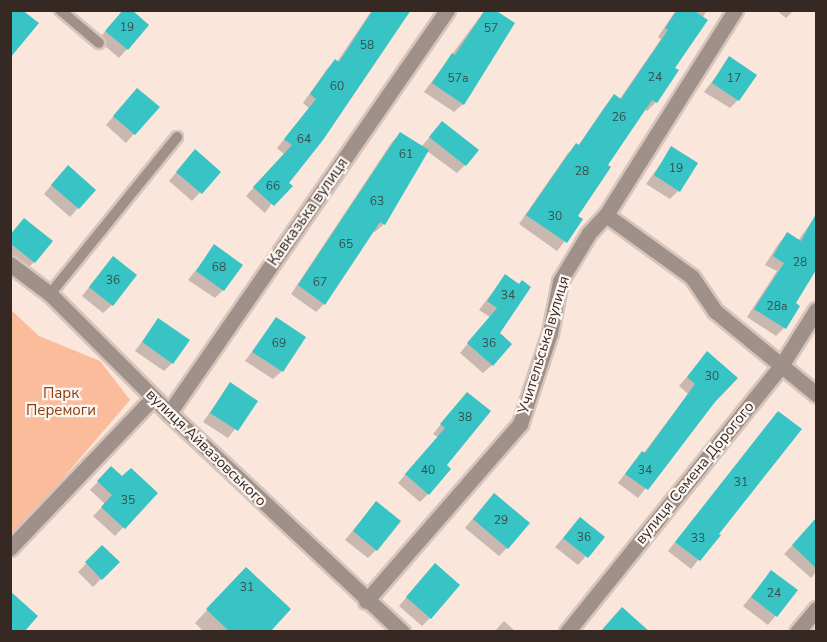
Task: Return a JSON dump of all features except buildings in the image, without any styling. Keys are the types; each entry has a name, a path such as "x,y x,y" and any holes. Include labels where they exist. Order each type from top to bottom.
{"street":[{"name":"Кавказька вулиця","path":"169,413 447,10"},
{"name":"Учительська вулиця","path":"366,601 520,424 550,333 560,281 589,233 606,215 735,10"},
{"path":"606,215 692,277 715,311 816,394"},
{"name":"вулиця Айвазовського","path":"10,264 50,294 153,398 366,601 402,632"},
{"name":"вулиця Семена Дорогого","path":"567,632 782,366 816,310"},
{"path":"10,548 153,398"},
{"path":"797,632 816,609"}],"lane":[{"path":"60,10 99,43"},
{"path":"50,294 177,137"}],"green space":[{"name":"Парк Перемоги","path":"10,309 39,336 100,361 130,400 10,540"}]}
